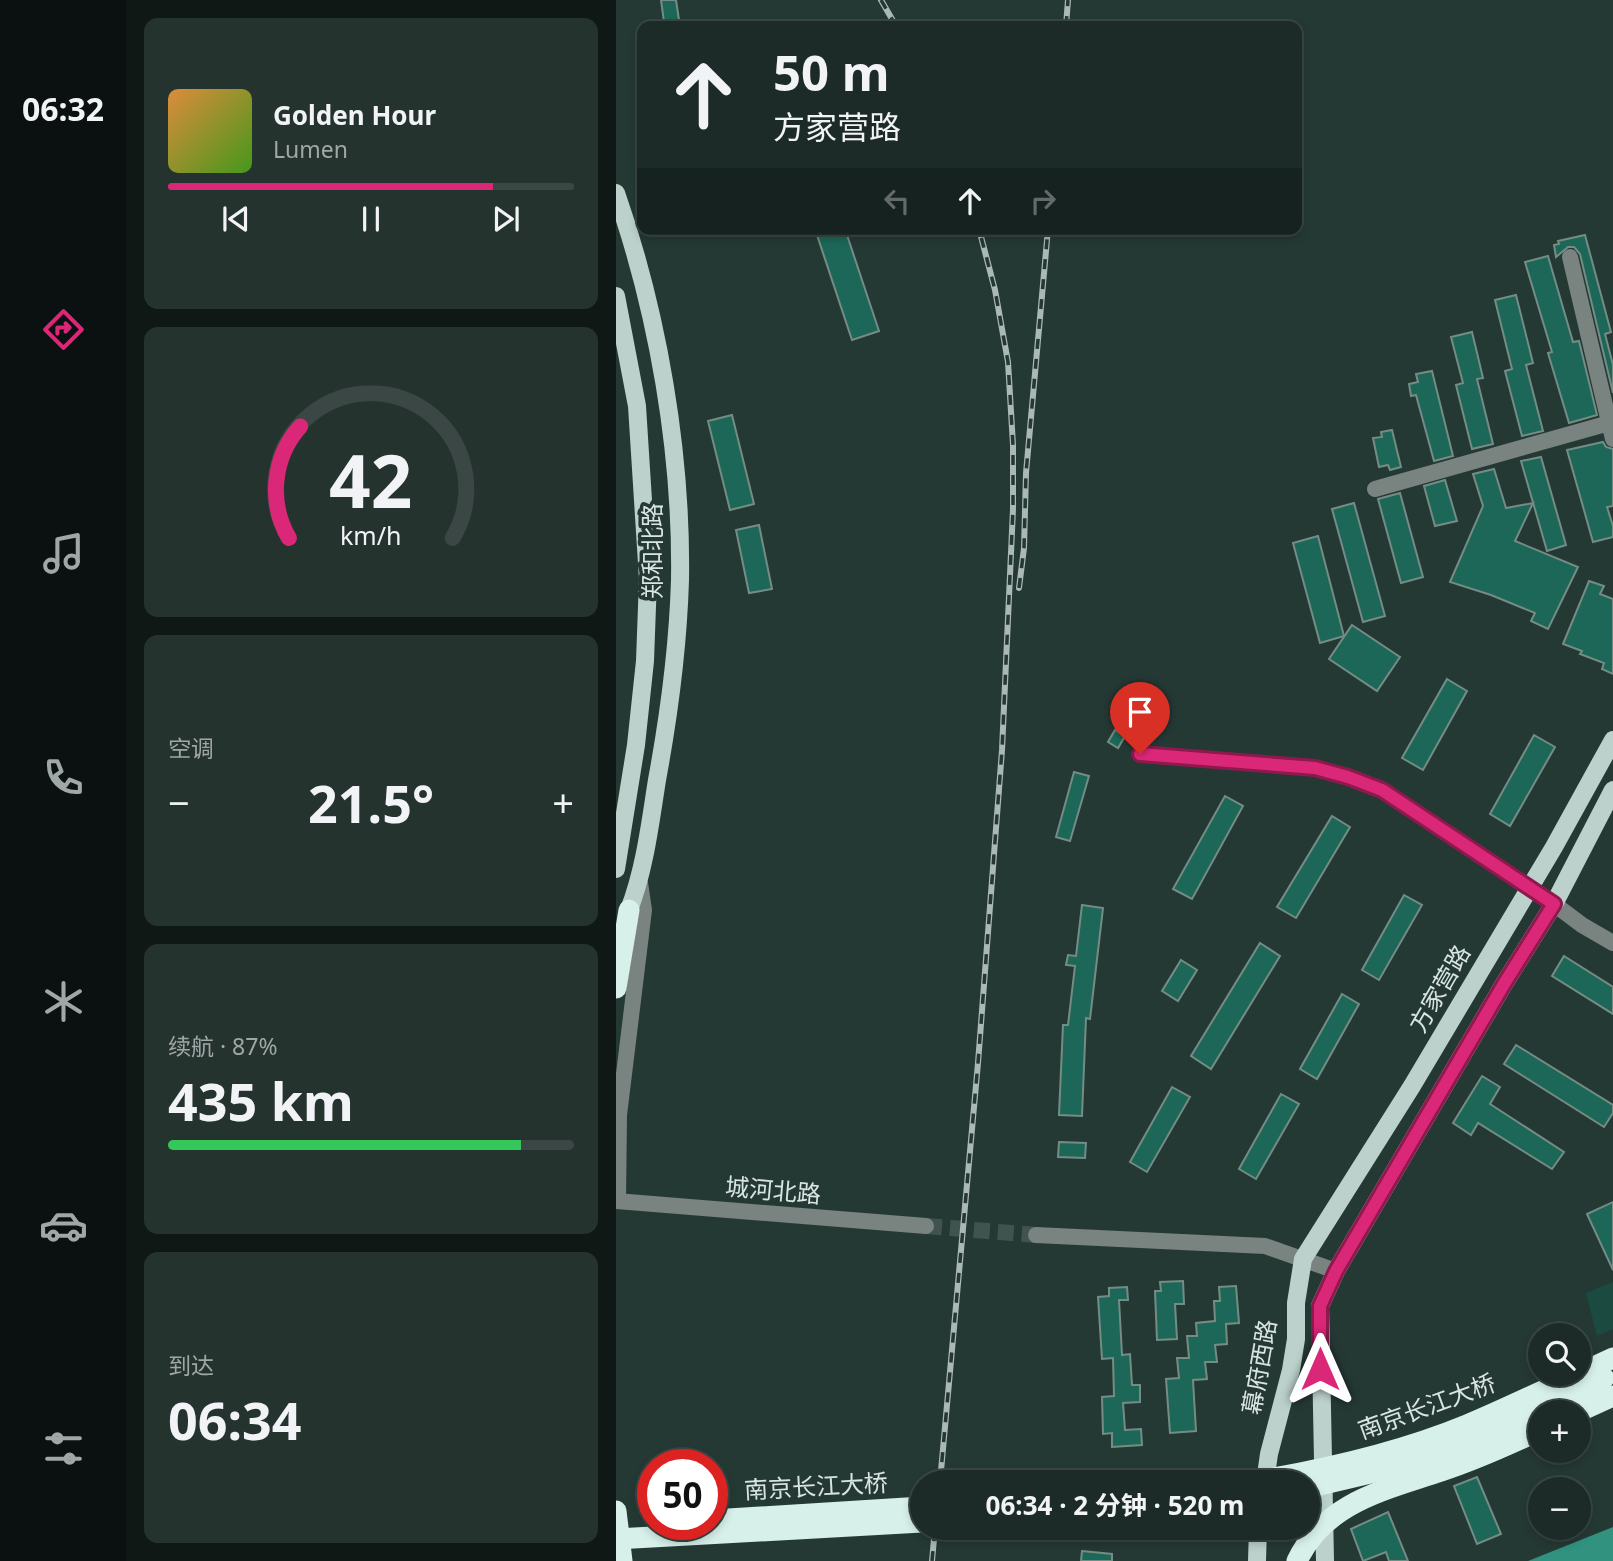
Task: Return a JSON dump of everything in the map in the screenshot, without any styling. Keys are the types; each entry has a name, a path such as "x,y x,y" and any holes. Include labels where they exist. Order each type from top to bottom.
{"highway":[{"path":"616,988 629,910"},
{"name":"南京长江大桥","path":"1316,1470 1378,1455 1466,1425 1613,1358"},
{"name":"南京长江大桥","path":"1320,1485 1383,1470 1470,1440 1613,1374"},
{"path":"1591,1406 1613,1396"},
{"path":"1297,1561 1315,1533 1335,1513 1363,1497 1455,1466 1528,1435"},
{"name":"南京长江大桥","path":"728,1519 910,1508"},
{"path":"616,1511 622,1561"},
{"name":"南京长江大桥","path":"616,1539 910,1523"},
{"path":"616,1525 637,1524"}],"main road":[{"name":"郑和北路","path":"616,193 649,307 667,405 678,500 680,580 674,663 661,757 640,883 629,910"},
{"name":"郑和北路","path":"616,296 637,406 648,579 645,661 636,745 616,869"},
{"name":"方家营路","path":"1303,1259 1412,1086 1530,888 1613,740"},
{"path":"1325,1561 1320,1306 1336,1271 1504,984 1554,904 1613,790"},
{"name":"幕府西路","path":"1267,1470 1293,1360 1296,1303 1303,1259"},
{"path":"1257,1561 1258,1540"}],"street":[{"path":"1375,489 1612,429 1570,257"},
{"path":"1140,754 1315,768 1382,790 1582,925 1613,943"},
{"path":"617,1201 619,1115 643,910 640,883"},
{"name":"城河北路","path":"617,1201 926,1226"},
{"path":"1036,1235 1265,1246 1336,1271"}],"shaded area":[{"path":"1613,1282 1613,1329 1597,1336 1586,1293"},
{"path":"1613,1527 1613,1561 1528,1561 1580,1540 1591,1540 1591,1536"}],"building":[{"path":"661,0 676,0 679,20 664,21"},
{"path":"817,235 847,235 879,331 852,340"},
{"path":"1585,235 1611,332 1605,334 1613,365 1613,393 1580,254 1574,247 1568,247 1556,257 1554,245 1559,244 1558,241"},
{"path":"1548,256 1573,342 1579,341 1597,415 1569,423 1548,353 1552,352 1525,262"},
{"path":"1516,295 1533,363 1526,365 1543,431 1522,436 1505,371 1512,369 1495,300"},
{"path":"1472,332 1483,378 1477,379 1493,444 1472,449 1456,385 1463,383 1451,337"},
{"path":"1432,371 1453,456 1434,461 1416,395 1411,396 1409,384 1418,382 1416,374"},
{"path":"732,415 754,504 730,510 708,421"},
{"path":"1392,430 1401,467 1390,470 1388,465 1379,467 1373,438 1382,437 1381,432"},
{"path":"1603,442 1606,447 1613,449 1613,506 1607,507 1613,526 1613,537 1593,542 1567,450"},
{"path":"1541,457 1566,545 1547,551 1521,461"},
{"path":"1494,469 1506,508 1533,503 1515,541 1578,567 1548,629 1531,621 1535,613 1450,582 1483,506 1473,474"},
{"path":"1445,480 1457,521 1435,526 1424,486"},
{"path":"1400,493 1423,577 1401,583 1378,499"},
{"path":"1354,503 1385,616 1363,622 1332,509"},
{"path":"759,525 772,589 749,593 736,530"},
{"path":"1318,536 1344,636 1320,643 1293,543"},
{"path":"1589,581 1604,586 1600,594 1613,599 1613,674 1602,669 1604,663 1563,644"},
{"path":"1352,625 1400,657 1377,691 1329,659"},
{"path":"1447,679 1467,691 1423,770 1402,758"},
{"path":"1115,730 1125,736 1118,748 1108,742"},
{"path":"1534,735 1555,747 1510,826 1490,814"},
{"path":"1074,772 1089,776 1070,841 1056,837"},
{"path":"1225,796 1243,806 1192,899 1173,889"},
{"path":"1332,816 1350,827 1296,918 1277,907"},
{"path":"1404,895 1422,905 1379,980 1362,970"},
{"path":"1082,905 1103,908 1090,1019 1086,1018 1082,1116 1059,1115 1063,1025 1068,1025 1075,966 1066,965 1068,955 1076,956"},
{"path":"1260,943 1280,956 1211,1069 1191,1056"},
{"path":"1564,956 1613,987 1613,1014 1552,976"},
{"path":"1181,960 1197,970 1178,1001 1162,991"},
{"path":"1342,994 1359,1004 1317,1079 1300,1069"},
{"path":"1516,1045 1613,1105 1613,1113 1604,1127 1504,1064"},
{"path":"1482,1076 1500,1087 1490,1104 1564,1152 1552,1169 1478,1123 1471,1135 1453,1123"},
{"path":"1172,1087 1190,1097 1147,1172 1130,1162"},
{"path":"1281,1094 1299,1104 1256,1179 1239,1169"},
{"path":"1059,1142 1086,1143 1085,1158 1058,1157"},
{"path":"1613,1202 1613,1270 1587,1214"},
{"path":"1183,1281 1184,1304 1175,1304 1177,1339 1157,1340 1155,1291 1161,1291 1160,1282"},
{"path":"1236,1286 1239,1323 1226,1324 1227,1344 1215,1345 1217,1362 1205,1362 1207,1379 1193,1380 1196,1431 1170,1433 1166,1379 1179,1378 1177,1358 1189,1358 1187,1336 1197,1336 1196,1323 1215,1321 1214,1301 1220,1301 1219,1287"},
{"path":"1127,1287 1128,1300 1119,1300 1122,1355 1130,1354 1132,1385 1140,1385 1140,1402 1123,1403 1125,1430 1141,1429 1142,1445 1112,1447 1112,1433 1103,1434 1102,1397 1114,1396 1113,1358 1102,1359 1098,1297 1109,1296 1109,1288"},
{"path":"1477,1477 1501,1534 1477,1544 1454,1486"},
{"path":"1388,1512 1408,1561 1389,1561 1386,1552 1363,1561 1351,1529"},
{"path":"1082,1551 1112,1554 1112,1561 1081,1561"}],"tunnel":[{"path":"926,1226 1036,1235"}],"railway":[{"path":"881,0 893,21"},
{"path":"1066,21 1068,0"},
{"path":"941,1470 978,1063 1002,750 1013,509 1013,445 1008,362 995,290 981,235"},
{"path":"1019,588 1024,548 1026,473 1047,235"},
{"path":"932,1561 934,1540"}],"route":[{"path":"1140,754 1315,768 1348,777 1382,790 1554,904 1504,984 1336,1271 1320,1306 1320,1369"}]}
